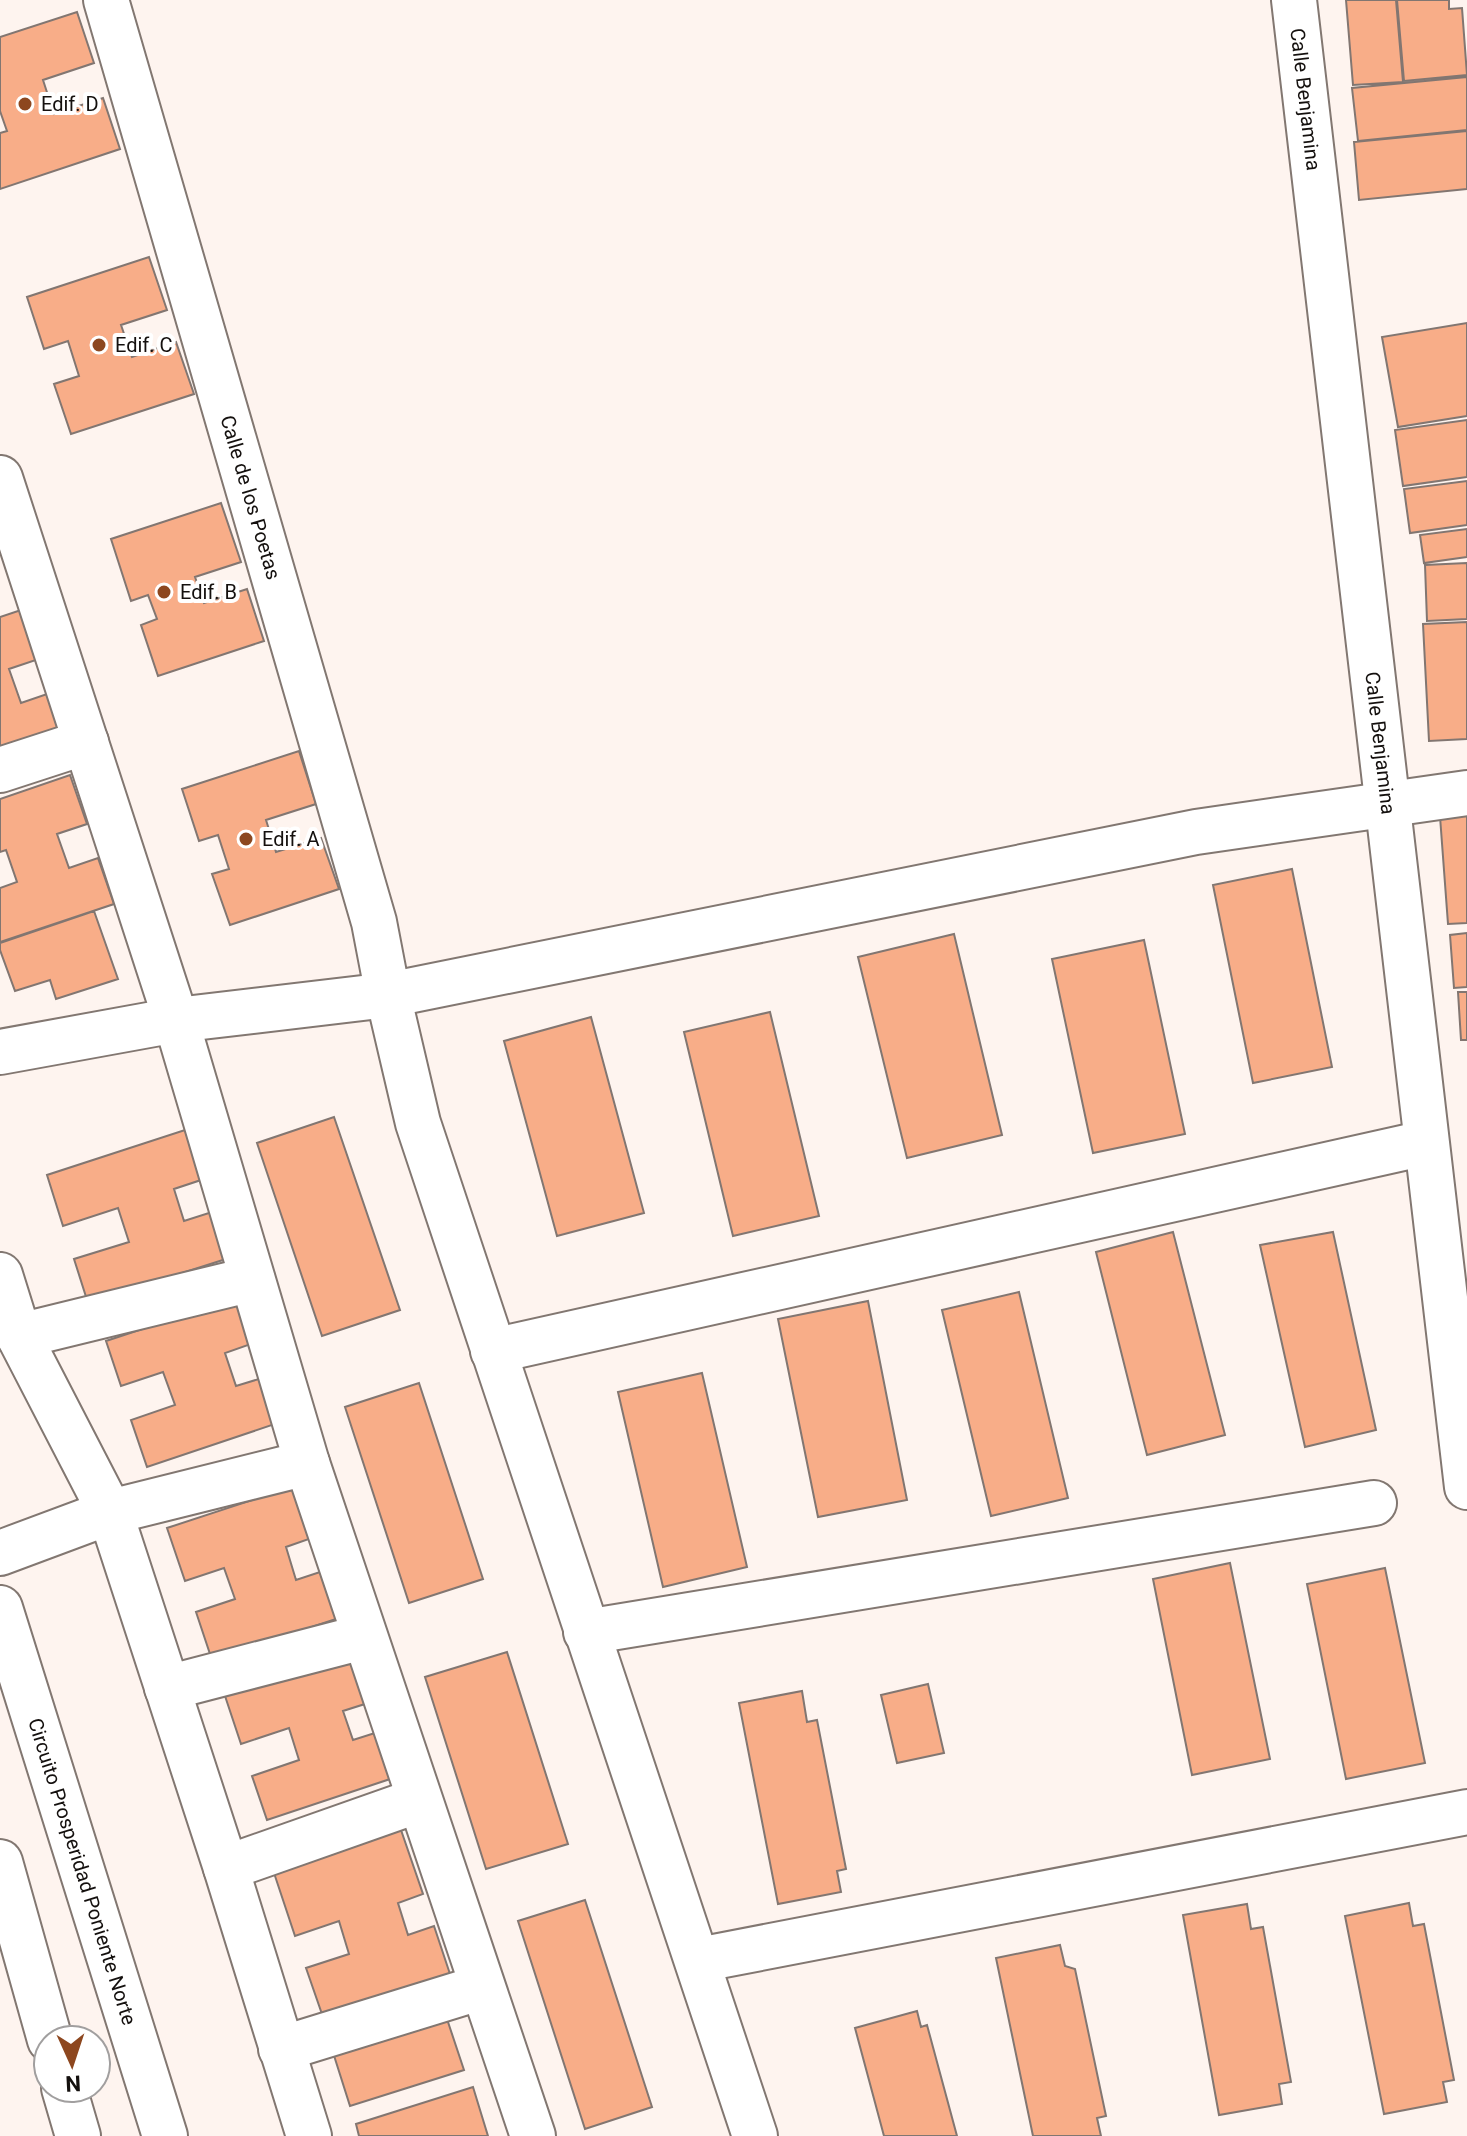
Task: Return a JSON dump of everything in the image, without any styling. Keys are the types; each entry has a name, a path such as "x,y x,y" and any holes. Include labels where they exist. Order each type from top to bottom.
{"street":[{"name":"Calle de los Poetas","path":"106,0 366,892 418,1123 755,2136"},
{"name":"Calle Benjamina","path":"1294,0 1467,1487"},
{"path":"0,478 13,565 86,742 176,1020 307,1463 533,2136"},
{"path":"0,770 86,742"},
{"path":"0,1052 176,1020 388,995 1196,832 1467,793"},
{"path":"493,1351 1425,1143"},
{"path":"0,1275 19,1336 110,1512 309,2136"},
{"path":"19,1336 252,1279"},
{"path":"0,1553 110,1512 307,1463"},
{"path":"586,1632 1374,1503"},
{"name":"Circuito Prosperidad Poniente Norte","path":"0,1608 165,2136"},
{"path":"167,1688 363,1637"},
{"path":"226,1868 419,1800"},
{"path":"698,1960 1467,1812"},
{"path":"0,1862 46,2024"},
{"path":"281,2049 482,1987"},
{"path":"69,2104 78,2136"}],"building":[{"path":"1346,0 1396,0 1403,82 1353,85"},
{"path":"1397,0 1449,0 1449,9 1462,8 1467,75 1404,81"},
{"name":"Edif. D","path":"77,12 94,63 43,80 54,114 103,98 120,149 0,189 0,133 7,131 0,111 0,37"},
{"path":"1467,77 1467,130 1358,141 1352,88"},
{"path":"1467,131 1467,189 1359,200 1354,142"},
{"name":"Edif. C","path":"149,257 167,310 121,325 132,357 176,342 194,394 71,434 54,384 79,376 68,341 44,349 27,297"},
{"path":"1467,323 1467,416 1398,427 1382,337"},
{"path":"1467,420 1467,477 1403,486 1395,430"},
{"path":"1467,481 1467,525 1410,533 1404,489"},
{"name":"Edif. B","path":"221,503 241,562 195,577 204,603 247,589 264,641 158,676 141,625 157,619 148,595 131,601 111,539"},
{"path":"1467,529 1467,557 1424,563 1420,535"},
{"path":"1467,563 1467,619 1427,621 1425,565"},
{"path":"21,610 39,659 9,669 21,703 50,693 66,738 0,761 0,617"},
{"path":"1467,622 1467,739 1429,741 1423,624"},
{"name":"Edif. A","path":"299,751 316,804 266,820 276,852 321,838 339,889 230,925 212,874 229,869 218,835 199,841 182,789"},
{"path":"70,775 87,824 57,834 69,868 98,858 114,904 0,942 0,888 17,882 6,850 0,852 0,799"},
{"path":"1467,801 1467,923 1448,924 1439,803"},
{"path":"1292,869 1332,1067 1253,1083 1213,885"},
{"path":"94,911 118,979 56,999 50,980 15,991 0,943"},
{"path":"1467,933 1467,987 1454,988 1450,935"},
{"path":"954,934 1002,1135 907,1158 858,957"},
{"path":"1144,940 1185,1134 1093,1153 1052,959"},
{"path":"1458,992 1467,992 1467,1040 1461,1040"},
{"path":"770,1012 819,1216 733,1236 684,1032"},
{"path":"591,1017 644,1213 557,1236 504,1041"},
{"path":"334,1117 400,1310 322,1336 257,1143"},
{"path":"185,1130 201,1180 174,1189 184,1221 212,1212 226,1259 88,1303 74,1259 129,1242 118,1208 63,1226 47,1175"},
{"path":"1173,1232 1225,1435 1147,1455 1096,1252"},
{"path":"1333,1232 1376,1430 1305,1447 1260,1245"},
{"path":"1019,1292 1068,1498 991,1516 942,1310"},
{"path":"236,1298 251,1344 225,1353 236,1386 262,1378 278,1423 147,1467 131,1420 175,1405 163,1372 121,1386 106,1341"},
{"path":"868,1301 907,1500 818,1517 778,1319"},
{"path":"702,1373 747,1567 663,1587 618,1392"},
{"path":"419,1383 483,1579 409,1603 345,1407"},
{"path":"292,1487 309,1539 286,1547 296,1580 320,1572 336,1619 212,1660 196,1612 235,1599 224,1568 185,1581 167,1528"},
{"path":"1230,1563 1270,1759 1192,1775 1153,1579"},
{"path":"1385,1568 1425,1763 1346,1779 1307,1584"},
{"path":"350,1651 368,1703 343,1711 353,1740 378,1732 393,1778 267,1820 252,1776 299,1760 289,1728 241,1744 224,1693"},
{"path":"507,1652 568,1844 486,1869 425,1677"},
{"path":"928,1684 944,1753 897,1763 881,1695"},
{"path":"802,1691 807,1722 817,1720 846,1869 837,1871 841,1892 778,1904 739,1703"},
{"path":"401,1830 423,1894 398,1903 408,1935 434,1926 450,1974 323,2017 306,1968 349,1954 339,1921 295,1936 274,1873"},
{"path":"585,1900 652,2107 585,2129 518,1921"},
{"path":"1409,1903 1413,1926 1424,1924 1454,2080 1443,2082 1447,2102 1384,2114 1345,1916"},
{"path":"1247,1904 1251,1929 1263,1927 1291,2082 1279,2084 1282,2104 1219,2115 1183,1915"},
{"path":"1060,1945 1065,1966 1075,1969 1106,2116 1097,2118 1101,2136 1033,2136 996,1958"},
{"path":"443,2007 464,2070 350,2106 330,2043"},
{"path":"917,2011 921,2027 927,2025 957,2136 884,2136 855,2028"},
{"path":"473,2087 488,2136 359,2136 356,2124"}],"place":[{"name":"Edif. D","path":"25,104"},
{"name":"Edif. C","path":"99,345"},
{"name":"Edif. B","path":"164,592"},
{"name":"Edif. A","path":"246,839"}]}
